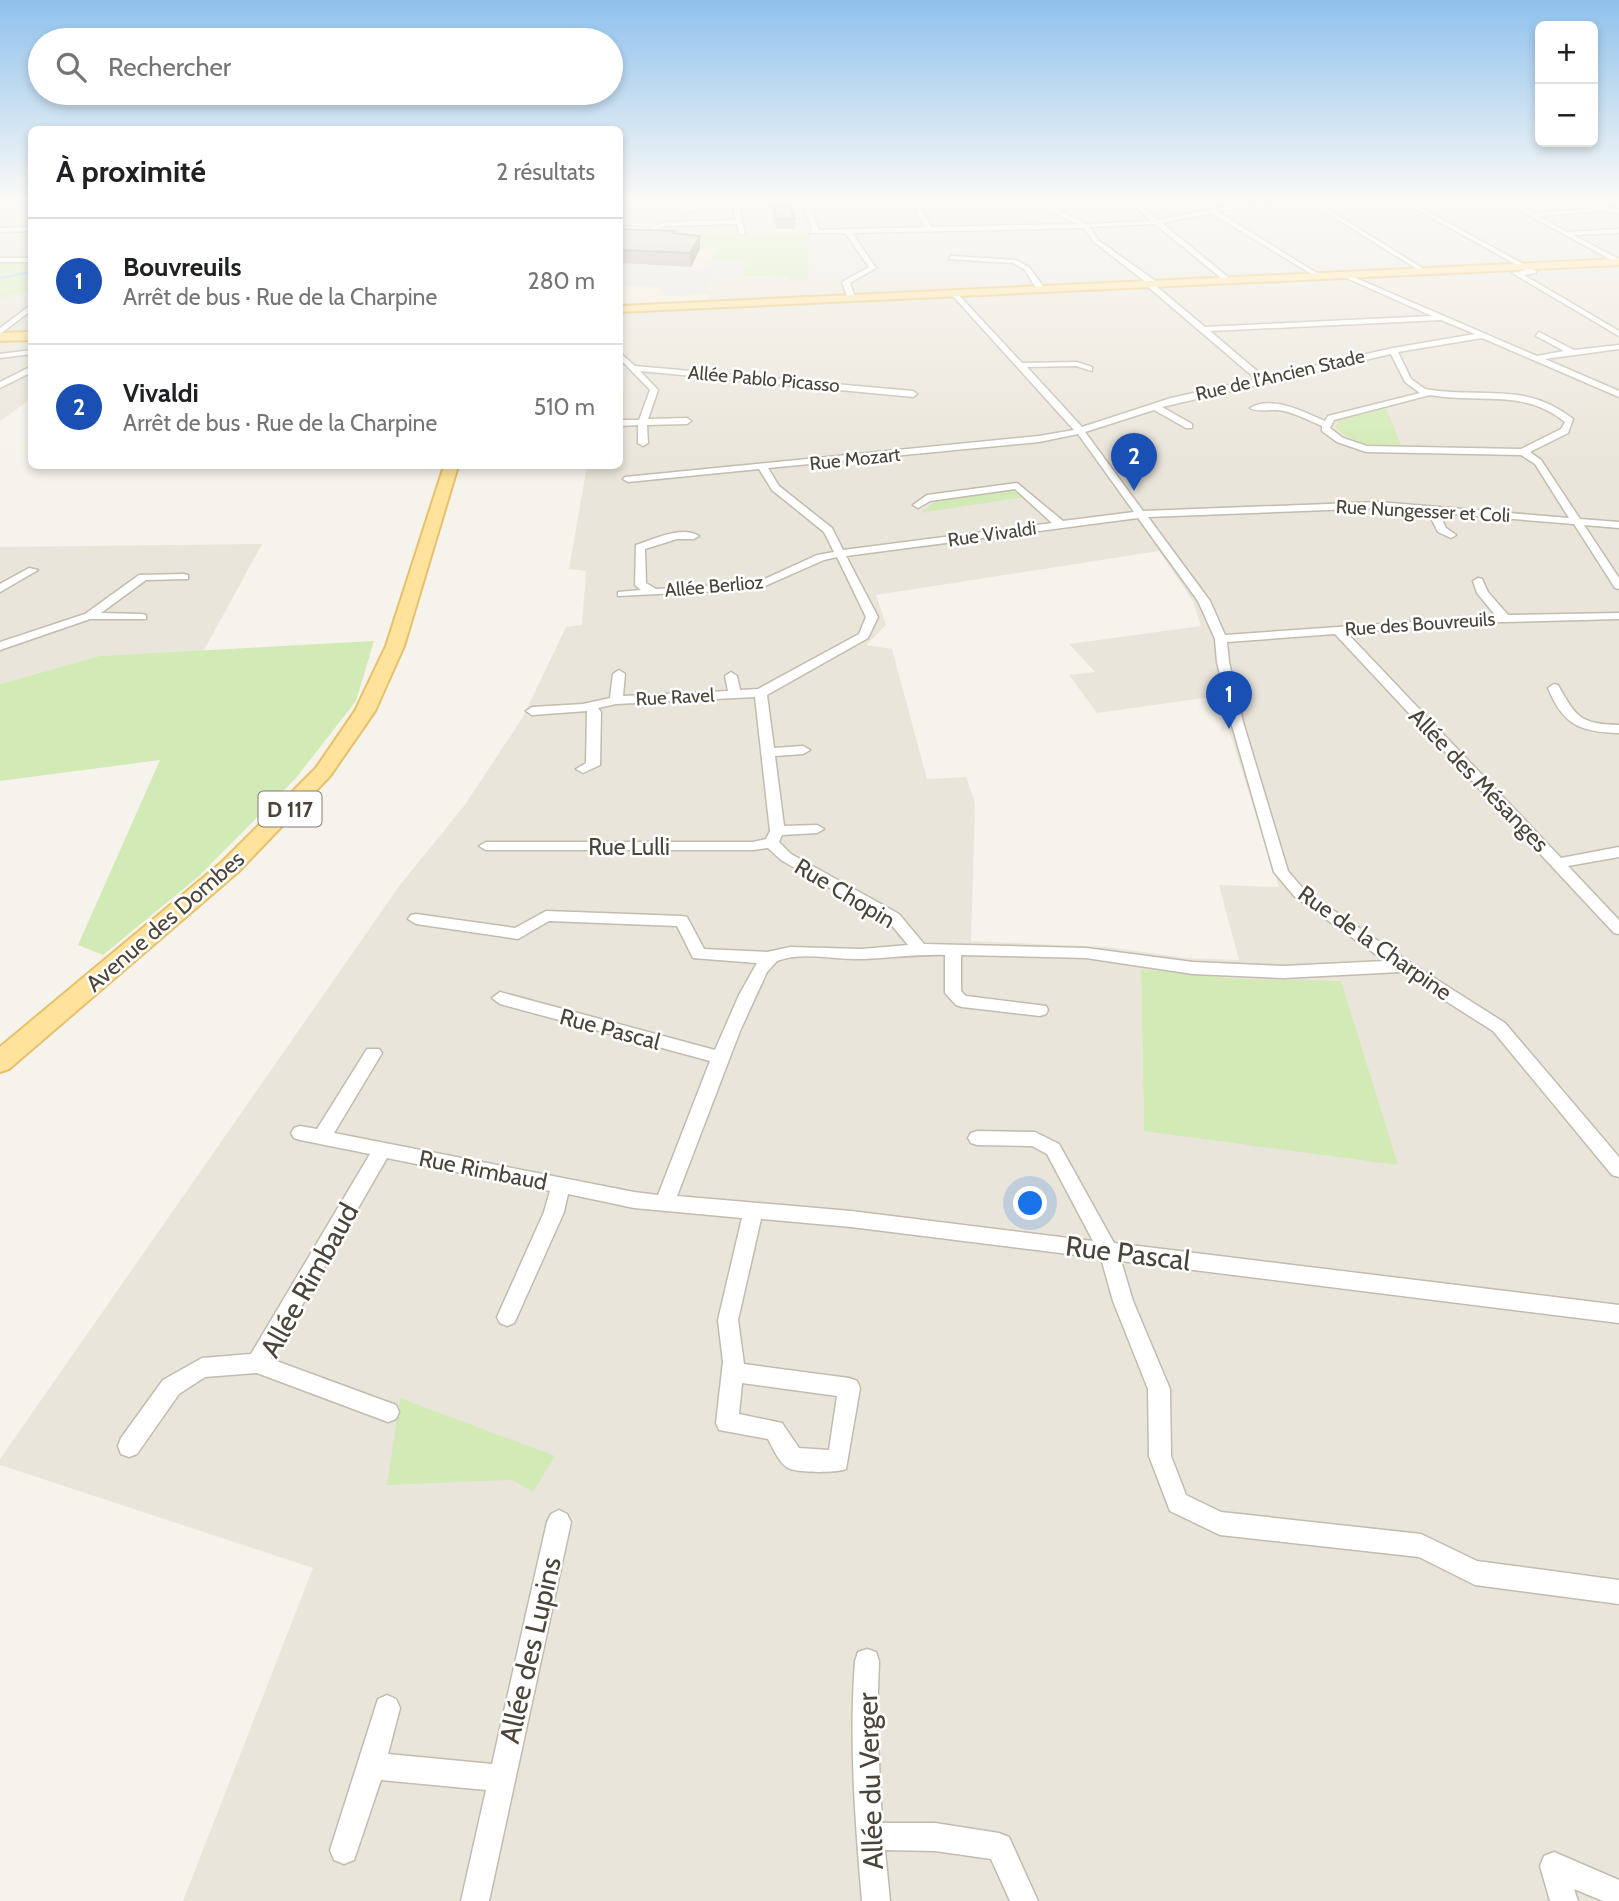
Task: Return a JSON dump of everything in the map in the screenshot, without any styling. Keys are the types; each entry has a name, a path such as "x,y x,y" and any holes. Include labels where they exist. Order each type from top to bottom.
{"main road":[{"path":"623,309 1092,287"},
{"path":"0,337 28,336"},
{"name":"Avenue des Dombes","path":"0,1062 230,867 323,772 366,711 395,646 450,469"}],"street":[{"path":"847,287 850,298"},
{"path":"1155,287 1263,380"},
{"path":"1371,287 1540,357 1619,394"},
{"path":"1539,287 1619,334"},
{"name":"Rue de la Charpine","path":"955,293 1080,431 1204,601 1222,639 1223,662 1237,722 1281,872 1300,894 1403,966 1499,1027 1619,1170"},
{"path":"0,332 28,309"},
{"path":"1203,329 1444,318"},
{"path":"1539,334 1573,353"},
{"name":"Rue de l’Ancien Stade","path":"1080,431 1154,406 1263,380 1393,350 1485,335"},
{"path":"1540,357 1619,346"},
{"path":"1393,350 1410,384 1426,394"},
{"path":"0,356 28,352"},
{"path":"623,358 654,390 642,423 643,443"},
{"path":"1022,365 1077,364 1088,369"},
{"name":"Allée Pablo Picasso","path":"635,368 913,394"},
{"path":"0,385 28,370"},
{"path":"1426,394 1483,394 1529,399 1559,411 1570,421 1565,431 1523,452 1366,449 1340,440 1325,429 1331,418 1426,394"},
{"path":"1254,408 1268,405 1293,409 1326,424"},
{"path":"1154,406 1189,426"},
{"path":"623,423 687,421"},
{"name":"Rue Mozart","path":"628,479 1011,443 1080,431"},
{"path":"1523,452 1538,462 1619,586"},
{"path":"762,468 775,488 828,530 842,553 872,617 864,636 761,693 774,837"},
{"path":"918,505 927,498 1017,486 1060,524"},
{"name":"Rue Nungesser et Coli","path":"1142,514 1379,505 1619,525"},
{"path":"1432,509 1443,530 1451,535"},
{"name":"Rue Vivaldi","path":"842,553 1142,514"},
{"path":"654,592 641,585 640,547 676,536 694,536"},
{"name":"Allée Berlioz","path":"622,594 758,586 821,557 842,553"},
{"path":"0,589 33,570"},
{"path":"0,646 89,616 144,577 184,577"},
{"path":"1479,581 1483,593 1504,618"},
{"path":"89,616 142,617"},
{"name":"Rue des Bouvreuils","path":"1222,639 1504,618 1619,616"},
{"name":"Allée des Mésanges","path":"1339,631 1560,863 1619,929"},
{"path":"616,700 619,674"},
{"path":"731,676 735,694"},
{"path":"1554,688 1561,708 1581,726 1619,729"},
{"name":"Rue Ravel","path":"532,711 590,706 616,700 761,693"},
{"path":"583,769 593,765 595,712 590,706"},
{"path":"767,752 803,750"},
{"name":"Rue Lulli","path":"486,846 740,846 817,829"},
{"name":"Rue Chopin","path":"774,837 786,857 894,918 920,949"},
{"path":"1560,863 1619,852"},
{"path":"416,919 518,934 546,916 682,921 699,954 769,958 784,953 860,954 920,949 1086,953 1193,968 1283,972 1403,966"},
{"path":"953,950 953,993 962,1002 1040,1010"},
{"path":"665,1203 754,978 769,958"},
{"name":"Rue Pascal","path":"500,998 721,1059"},
{"path":"322,1138 373,1053"},
{"name":"Rue Rimbaud","path":"300,1133 561,1186 665,1203"},
{"path":"977,1138 1035,1139 1053,1149 1108,1250 1123,1301 1159,1389 1160,1456 1178,1503 1220,1523 1421,1546 1475,1573 1619,1592"},
{"name":"Allée Rimbaud","path":"382,1150 257,1363 388,1412"},
{"path":"507,1317 554,1212 561,1186"},
{"name":"Rue Pascal","path":"665,1203 1108,1250 1619,1314"},
{"path":"733,1372 849,1388 838,1461 793,1459 774,1430 727,1423 733,1372 728,1320 753,1211"},
{"path":"129,1446 171,1387 202,1368 257,1363"},
{"name":"Allée des Lupins","path":"475,1901 559,1522"},
{"name":"Allée du Verger","path":"867,1661 863,1698 876,1901"},
{"path":"344,1850 372,1766 387,1709"},
{"path":"372,1766 501,1778"},
{"path":"870,1836 935,1837 999,1847 1024,1901"},
{"path":"1564,1901 1555,1866 1619,1894"}],"shaded area":[{"path":"0,287 28,287 28,401 0,421"},
{"path":"623,287 708,287 709,300 623,305"},
{"path":"648,287 709,287 709,294 665,296 659,287"},
{"path":"708,287 1619,287 1619,1901 183,1901 313,1568 0,1465 0,1459 400,885 464,806 523,717 566,627 582,625 586,571 569,569 586,469 623,469 623,305 709,300","holes":["1159,551 1193,601 1201,626 1069,644 1095,672 1069,675 1097,713 1218,696 1279,887 1219,885 1239,960 1186,958 1107,947 971,941 975,803 966,777 927,779 892,649 866,645 886,625 876,595","1141,969 1240,979 1144,1131"]},
{"path":"262,544 203,652 99,656 0,684 0,547"}],"green space":[{"path":"0,287 28,287 28,291 0,298"},
{"path":"1386,408 1402,448 1375,446 1358,441 1335,427 1338,421"},
{"path":"1010,489 1024,497 920,513 939,498"},
{"path":"374,641 356,701 296,778 198,877 103,955 78,945 160,760 0,781 0,684 99,656"},
{"path":"1141,969 1240,979 1341,981 1398,1165 1144,1131"},
{"path":"400,1398 555,1456 533,1492 513,1480 387,1485"}],"place":[{"name":"Vivaldi","path":"1134,491"},
{"name":"Bouvreuils","path":"1229,729"}]}
